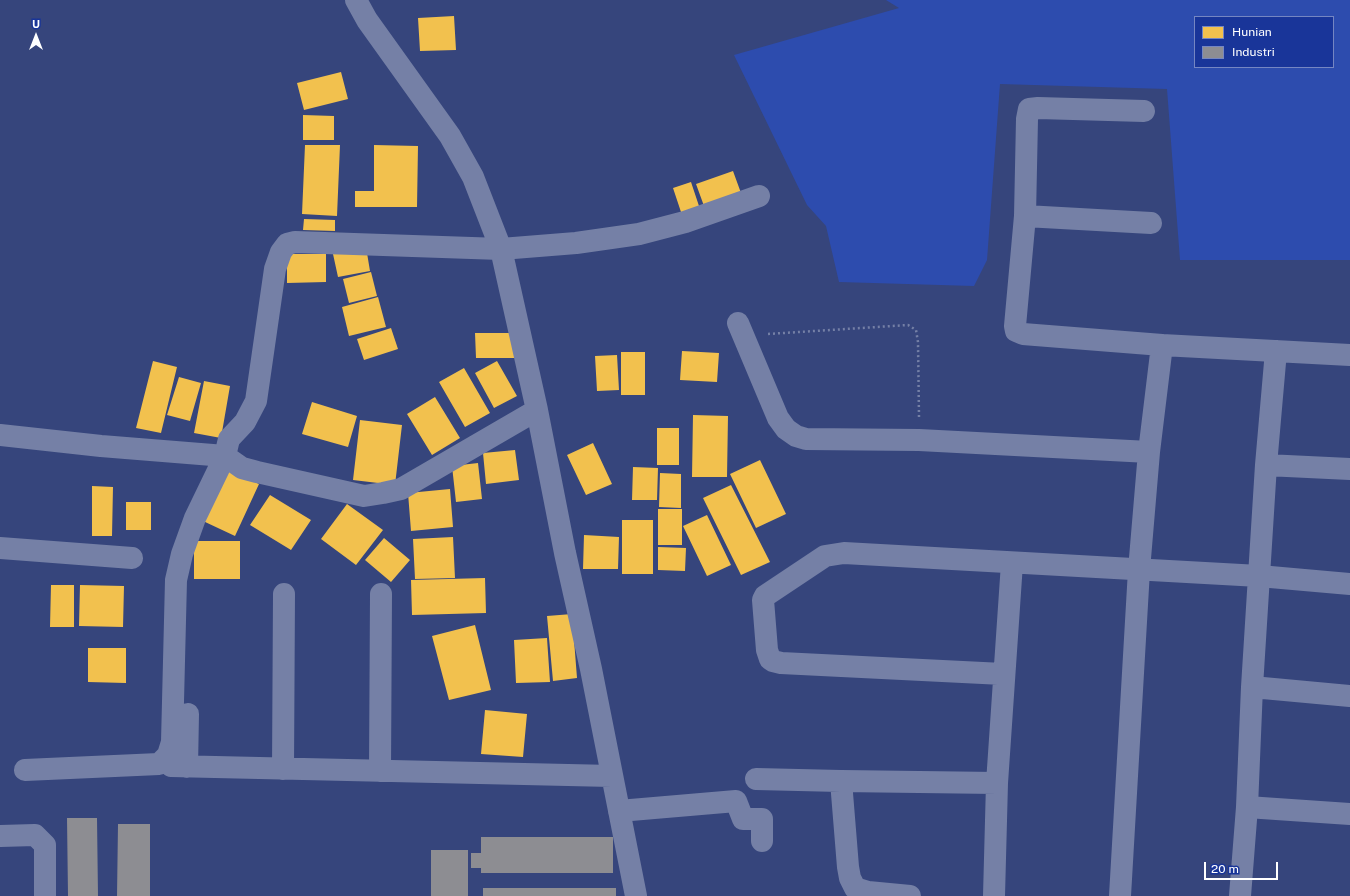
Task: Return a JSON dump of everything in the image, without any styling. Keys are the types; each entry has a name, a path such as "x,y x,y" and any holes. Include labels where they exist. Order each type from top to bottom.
{"street":[{"path":"356,0 367,20 450,136 473,177 501,249 537,410 565,553 591,669 636,896"},
{"path":"1144,111 1029,109 1027,119 1025,216 1015,326 1016,331 1023,334 1162,345 1350,355"},
{"path":"25,770 159,764 168,755 172,742 176,580 182,554 195,518 225,456 229,438 245,422 256,401 275,269 280,252 287,244 295,242 501,249 576,242 639,234 685,222 758,196"},
{"path":"1025,216 1151,223"},
{"path":"740,329 778,418 786,429 796,436 806,438 919,440 1150,452"},
{"path":"1120,896 1139,570 1162,345"},
{"path":"1240,896 1247,807 1258,576 1276,351"},
{"path":"0,435 101,446 225,456 242,468 364,496 400,489 537,410"},
{"path":"1266,465 1350,469"},
{"path":"0,548 132,558"},
{"path":"1003,674 780,663 773,661 767,650 763,600 765,596 825,556 844,553 1258,576 1350,584"},
{"path":"994,896 996,783 1012,563"},
{"path":"189,593 179,766 612,776"},
{"path":"283,769 284,594"},
{"path":"380,771 381,594"},
{"path":"1252,687 1350,696"},
{"path":"756,778 841,781 996,783"},
{"path":"841,781 848,867 850,878 855,888 868,892 910,896"},
{"path":"619,811 736,801 744,819 762,819 762,841"},
{"path":"1247,807 1350,814"},
{"path":"0,836 35,835 45,845 45,896"}],"path":[{"path":"740,329 908,326 916,330 918,342 919,440"}],"shaded area":[{"path":"886,0 1350,0 1350,260 1180,260 1167,89 1000,84 987,260 974,286 839,282 826,226 807,205 734,55 899,8"}],"building: Hunian":[{"path":"454,16 456,50 420,51 418,18"},
{"path":"341,72 348,99 304,110 297,83"},
{"path":"303,115 334,116 334,140 303,140"},
{"path":"305,145 340,145 337,216 302,214"},
{"path":"374,145 418,146 417,207 355,207 355,191 374,191"},
{"path":"733,171 741,193 704,206 696,184"},
{"path":"691,182 700,209 682,215 673,188"},
{"path":"304,219 335,220 335,231 303,230"},
{"path":"366,247 370,271 338,277 333,254"},
{"path":"287,254 326,254 326,282 287,283"},
{"path":"371,272 377,296 349,303 343,279"},
{"path":"378,297 386,327 349,336 342,307"},
{"path":"391,328 398,349 364,360 357,339"},
{"path":"475,333 515,333 515,358 476,358"},
{"path":"682,351 719,353 717,382 680,380"},
{"path":"621,352 645,352 645,395 621,395"},
{"path":"617,355 619,390 597,391 595,356"},
{"path":"153,361 177,367 161,433 136,428"},
{"path":"497,361 517,396 494,408 475,373"},
{"path":"464,368 490,413 465,427 439,382"},
{"path":"179,377 201,383 190,421 167,415"},
{"path":"204,381 230,386 221,438 194,433"},
{"path":"435,397 460,438 432,455 407,414"},
{"path":"312,402 357,416 348,447 302,434"},
{"path":"693,415 728,416 727,477 692,477"},
{"path":"360,420 402,425 395,485 353,480"},
{"path":"657,428 679,428 679,465 657,465"},
{"path":"593,443 612,484 586,495 567,455"},
{"path":"515,450 519,480 486,484 483,453"},
{"path":"760,460 786,514 756,528 730,474"},
{"path":"478,463 482,499 456,502 452,466"},
{"path":"633,467 658,468 657,500 632,500"},
{"path":"227,469 259,484 235,536 203,521"},
{"path":"660,473 681,474 681,508 659,507"},
{"path":"731,485 770,562 741,575 703,498"},
{"path":"92,486 113,487 112,536 92,536"},
{"path":"450,489 453,527 411,531 408,493"},
{"path":"270,495 311,520 291,550 250,525"},
{"path":"126,502 151,502 151,530 126,530"},
{"path":"347,504 383,530 356,565 321,539"},
{"path":"658,509 682,509 682,545 658,545"},
{"path":"707,515 731,565 707,576 683,526"},
{"path":"622,520 653,520 653,574 622,574"},
{"path":"584,535 619,537 618,569 583,569"},
{"path":"453,537 455,578 415,579 413,539"},
{"path":"384,538 410,560 391,582 365,560"},
{"path":"194,541 240,541 240,579 194,579"},
{"path":"658,547 686,548 685,571 658,570"},
{"path":"485,578 486,613 412,615 411,580"},
{"path":"51,585 74,585 74,627 50,627"},
{"path":"80,585 124,586 123,627 79,626"},
{"path":"572,614 577,678 553,681 547,616"},
{"path":"475,625 491,690 449,700 432,636"},
{"path":"547,638 550,682 516,683 514,640"},
{"path":"88,648 126,648 126,683 88,682"},
{"path":"485,710 527,714 523,757 481,754"}],"building: Industri":[{"path":"67,818 97,818 98,896 68,896"},
{"path":"118,824 150,824 150,896 117,896"},
{"path":"481,837 613,837 613,873 481,873"},
{"path":"431,850 468,850 468,896 431,896"},
{"path":"471,853 481,853 481,868 471,868"},
{"path":"483,888 616,888 616,896 483,896"}]}
